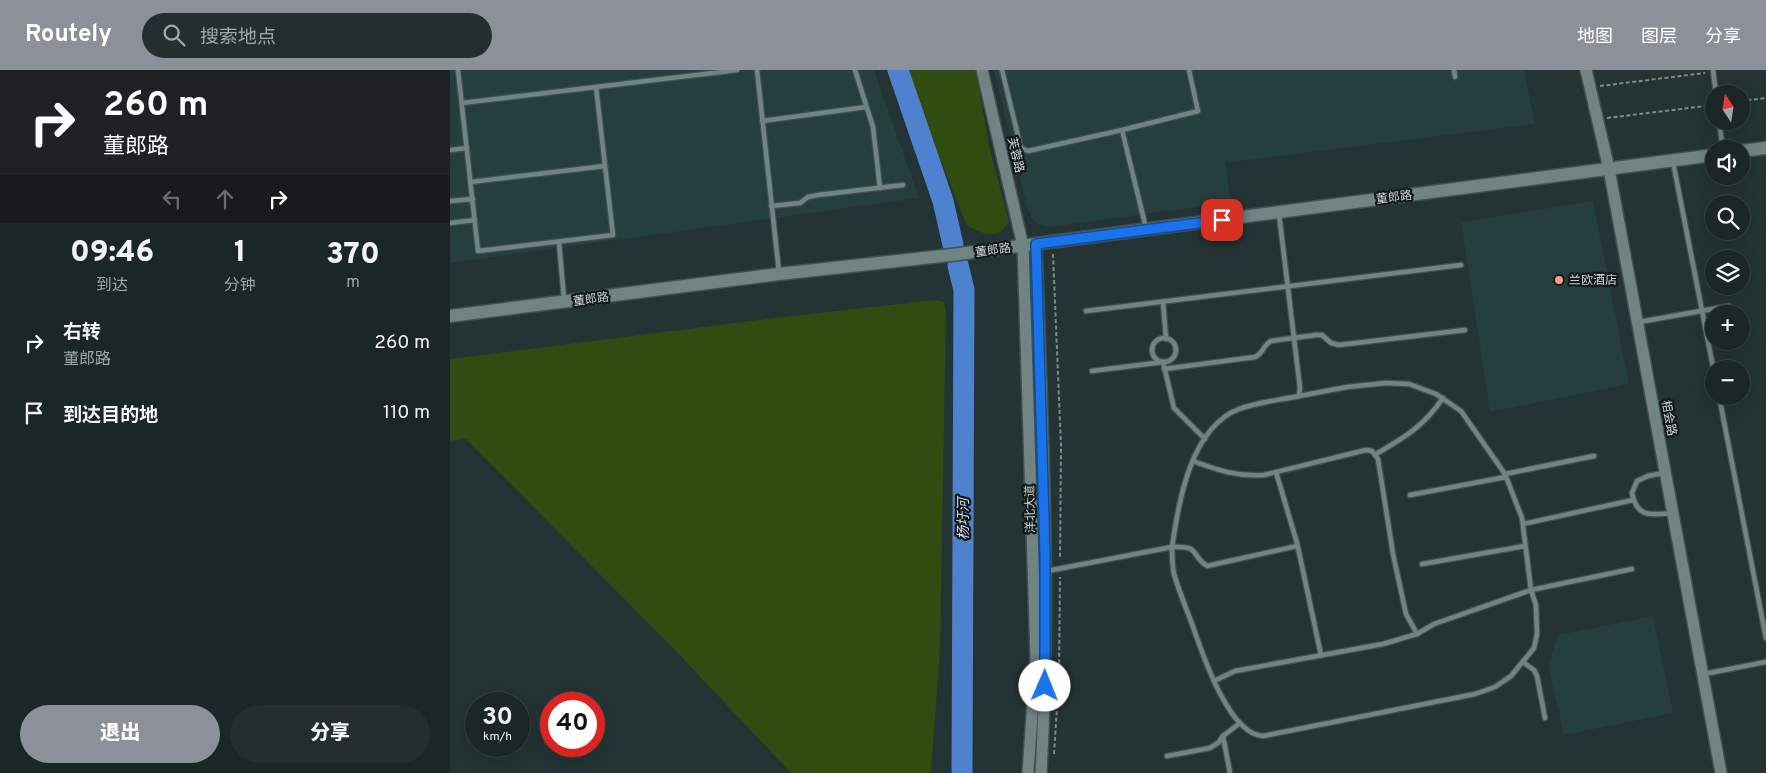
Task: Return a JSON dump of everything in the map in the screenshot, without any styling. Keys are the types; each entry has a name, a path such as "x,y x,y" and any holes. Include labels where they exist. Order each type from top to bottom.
{"main road":[{"path":"1750,150 1766,148"},
{"name":"董郎路","path":"450,316 564,303 779,274 1023,246 1705,156"}],"street":[{"name":"芙蓉路","path":"982,70 1023,246"},
{"name":"相会路","path":"1586,70 1609,169 1721,773"},
{"name":"洋北大道","path":"1036,244 1045,571 1044,706 1041,773"},
{"name":"洋北大道","path":"1023,246 1036,657 1028,773"}],"lane":[{"path":"458,70 478,251 613,235 596,87"},
{"path":"462,103 737,70"},
{"path":"757,70 779,274"},
{"path":"855,70 873,127 880,188"},
{"path":"1002,70 1021,148 1028,151 1198,111 1189,70"},
{"path":"1454,70 1455,77"},
{"path":"1713,71 1715,85"},
{"path":"762,121 866,106"},
{"path":"1122,130 1146,230"},
{"path":"450,150 467,148"},
{"path":"1672,160 1712,360"},
{"path":"471,182 605,166"},
{"path":"772,206 800,203 808,197 818,195 903,185"},
{"path":"450,201 473,199"},
{"path":"1279,212 1300,388 1299,396"},
{"path":"450,223 475,220"},
{"path":"559,242 564,303"},
{"path":"1086,311 1461,265"},
{"path":"1163,302 1166,339"},
{"path":"1638,322 1705,310"},
{"path":"1164,369 1255,358 1261,354 1267,343 1294,338 1322,335 1331,343 1339,345 1465,330"},
{"path":"1092,371 1163,362 1170,360 1176,351 1174,344 1166,339 1157,341 1153,347 1153,355 1163,362"},
{"path":"1163,362 1174,408 1205,439"},
{"path":"1386,383 1409,384 1443,398 1461,411 1506,476 1516,500 1522,524 1530,590 1536,605 1537,634 1534,648 1511,676 1496,687 1475,694 1263,736 1257,735 1240,723 1227,705 1209,672 1177,585 1172,560 1172,547 1179,500 1193,461 1205,439 1222,419 1239,409 1347,387 1386,383"},
{"path":"1376,454 1421,426 1443,398"},
{"path":"1721,405 1766,638"},
{"path":"1193,461 1233,474 1251,476 1276,472 1366,450 1376,454 1404,606 1406,614 1417,634"},
{"path":"1410,495 1594,456"},
{"path":"1276,472 1297,546 1321,655"},
{"path":"1666,472 1648,476 1637,481 1632,493 1633,500 1641,512 1652,515 1672,513"},
{"path":"1522,524 1633,500"},
{"path":"1033,573 1172,547 1187,547 1195,551 1207,566 1297,546"},
{"path":"1422,564 1525,546"},
{"path":"1214,681 1234,671 1383,644 1417,634 1434,624 1530,590 1632,569"},
{"path":"1523,662 1534,670 1537,676 1545,718"},
{"path":"1702,674 1766,662"},
{"path":"1167,756 1210,748 1240,723"},
{"path":"1223,736 1230,773"}],"path":[{"path":"1590,87 1713,71"},
{"path":"1750,100 1766,98"},
{"path":"1598,119 1705,106"},
{"path":"1053,242 1061,446 1059,676 1054,754"}],"shaded area":[{"path":"450,70 874,70 919,198 450,263"},
{"path":"994,70 1524,70 1535,124 1225,163 1231,202 1050,227 1038,224 1031,217 1027,207"},
{"path":"1593,201 1629,384 1490,412 1461,222"},
{"path":"1653,616 1673,713 1564,735 1548,665 1558,635"}],"green space":[{"path":"908,70 976,70 989,146 1009,221 1000,232 990,234 979,232 967,226 930,134"},
{"path":"934,300 944,302 946,312 940,649 931,773 791,773 672,647 466,439 450,441 450,359"}],"waterway":[{"path":"898,70 943,201 953,245"},
{"name":"杨圩河","path":"958,265 964,290 962,773"}],"place":[{"name":"兰欧酒店","path":"1559,280"}],"route":[{"path":"1045,686 1046,588 1036,244 1222,220"}]}
